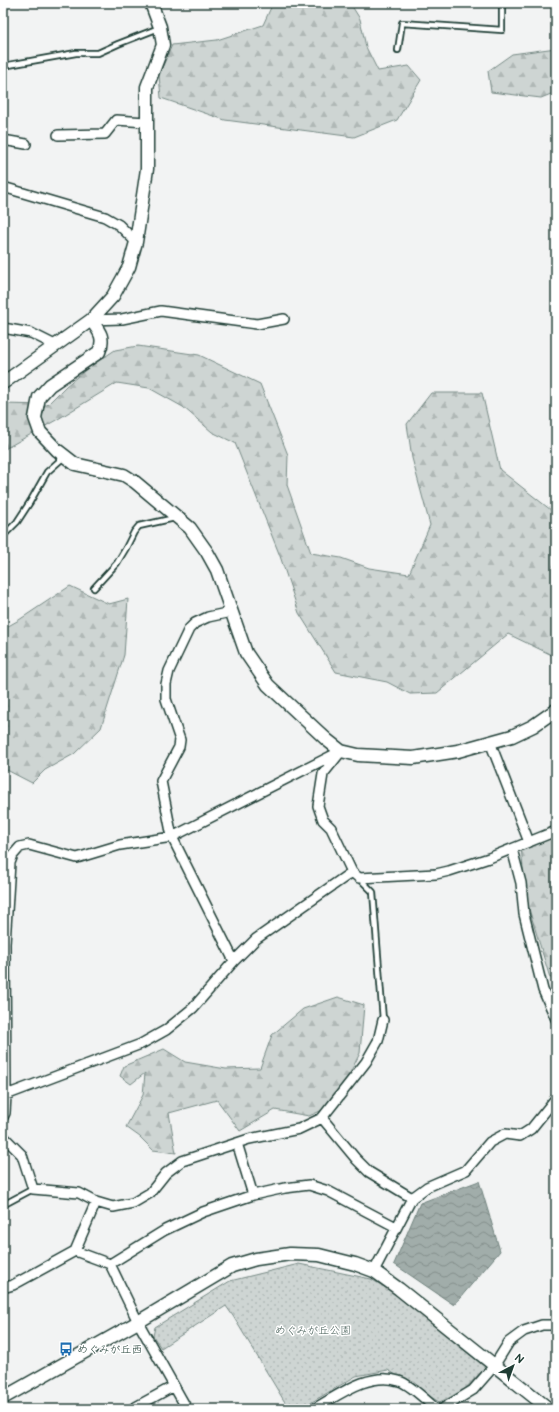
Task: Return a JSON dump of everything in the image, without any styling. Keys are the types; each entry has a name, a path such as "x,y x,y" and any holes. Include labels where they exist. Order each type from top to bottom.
{"street":[{"path":"3,383 92,320 113,296 129,267 136,242 147,169 147,87 163,45 160,27 151,3"},
{"path":"58,136 104,134 116,120 146,122"},
{"path":"3,140 26,144"},
{"path":"3,187 105,217 119,225 136,242"},
{"path":"92,320 122,319 162,311 257,324 284,319"},
{"path":"92,320 101,333 102,344 99,352 50,385 39,397 35,418 40,432 75,464 124,475 136,482 190,528 207,552 217,570 246,653 268,685 327,740 341,751 358,755 413,758 458,751 512,736 533,726 556,710"},
{"path":"3,328 31,333 55,345"},
{"path":"231,612 208,617 195,623 189,629 169,671 166,684 166,699 180,740 179,747 161,781 172,837 234,960"},
{"path":"490,742 529,842"},
{"path":"3,1117 5,1113 6,1095 5,944 10,863 13,855 20,847 29,845 77,858 120,845 172,837 341,751"},
{"path":"341,751 323,774 318,806 323,820 331,828 355,875"},
{"path":"6,1095 141,1044 166,1030 193,1008 234,960 256,939 355,875 436,874 512,849 556,831"},
{"path":"512,849 521,883 524,914 535,960 543,990 556,1019"},
{"path":"3,1136 22,1155 33,1189 79,1193 96,1202 113,1207 133,1203 150,1192 166,1173 182,1161 249,1139 299,1129 322,1118 366,1062 378,1041 383,1020"},
{"path":"374,1271 412,1198 427,1187 466,1170 490,1142 505,1134 520,1136 531,1128 556,1098"},
{"path":"322,1118 356,1159 369,1172 412,1198"},
{"path":"236,1143 253,1195"},
{"path":"110,1264 165,1230 203,1212 253,1195 285,1188 309,1185 328,1191 396,1227"},
{"path":"3,1288 13,1285 75,1251 96,1202"},
{"path":"75,1251 110,1264 138,1322 187,1409"},
{"path":"3,1398 138,1322 232,1266 256,1259 290,1254 319,1255 355,1264 374,1271 399,1289 548,1409"},
{"path":"442,1409 473,1390 494,1366 509,1342 524,1331 542,1326 556,1325"},
{"path":"314,1409 357,1385 379,1378 400,1381 436,1409"},
{"path":"132,1409 174,1386"}],"lane":[{"path":"398,50 402,23 502,30 502,3"},
{"path":"3,66 76,53 98,53 160,27"},
{"path":"3,536 23,512 47,472 65,456"},
{"path":"94,588 117,563 134,532 139,526 177,518"},
{"path":"355,875 373,892 383,1020"},
{"path":"3,1204 33,1189"}],"green space":[{"path":"273,3 350,3 360,19 366,47 378,71 409,66 421,80 397,120 354,137 225,120 161,98 159,75 172,45 217,40 263,25"},
{"path":"556,48 556,92 541,98 491,92 488,71 512,54"},
{"path":"138,346 199,355 260,384 288,455 287,485 311,553 341,558 369,568 409,574 430,525 412,458 407,424 431,393 482,393 500,470 556,514 556,657 508,634 437,693 410,694 387,682 336,672 299,613 280,556 235,443 212,432 183,407 149,388 117,383 3,450 3,404 47,405 66,386 88,368 115,350"},
{"path":"70,586 109,604 128,599 124,655 101,728 74,754 45,770 32,783 3,768 3,629"},
{"path":"556,833 556,977 550,978 526,899 521,847"},
{"path":"338,997 364,1005 360,1053 334,1105 309,1116 275,1110 240,1131 217,1100 169,1113 176,1153 153,1150 140,1137 126,1127 143,1095 145,1073 131,1084 120,1076 124,1066 164,1049 185,1062 226,1069 260,1068 272,1035 303,1009"},
{"name":"めぐみが丘公園","path":"299,1264 371,1279 398,1295 486,1367 460,1394 439,1402 388,1370 356,1376 300,1409 289,1409 226,1306 161,1348 153,1336 155,1327 230,1281"}],"water":[{"path":"479,1181 500,1251 454,1305 394,1264 420,1203"}],"place":[{"name":"めぐみが丘西","path":"66,1349"}]}
